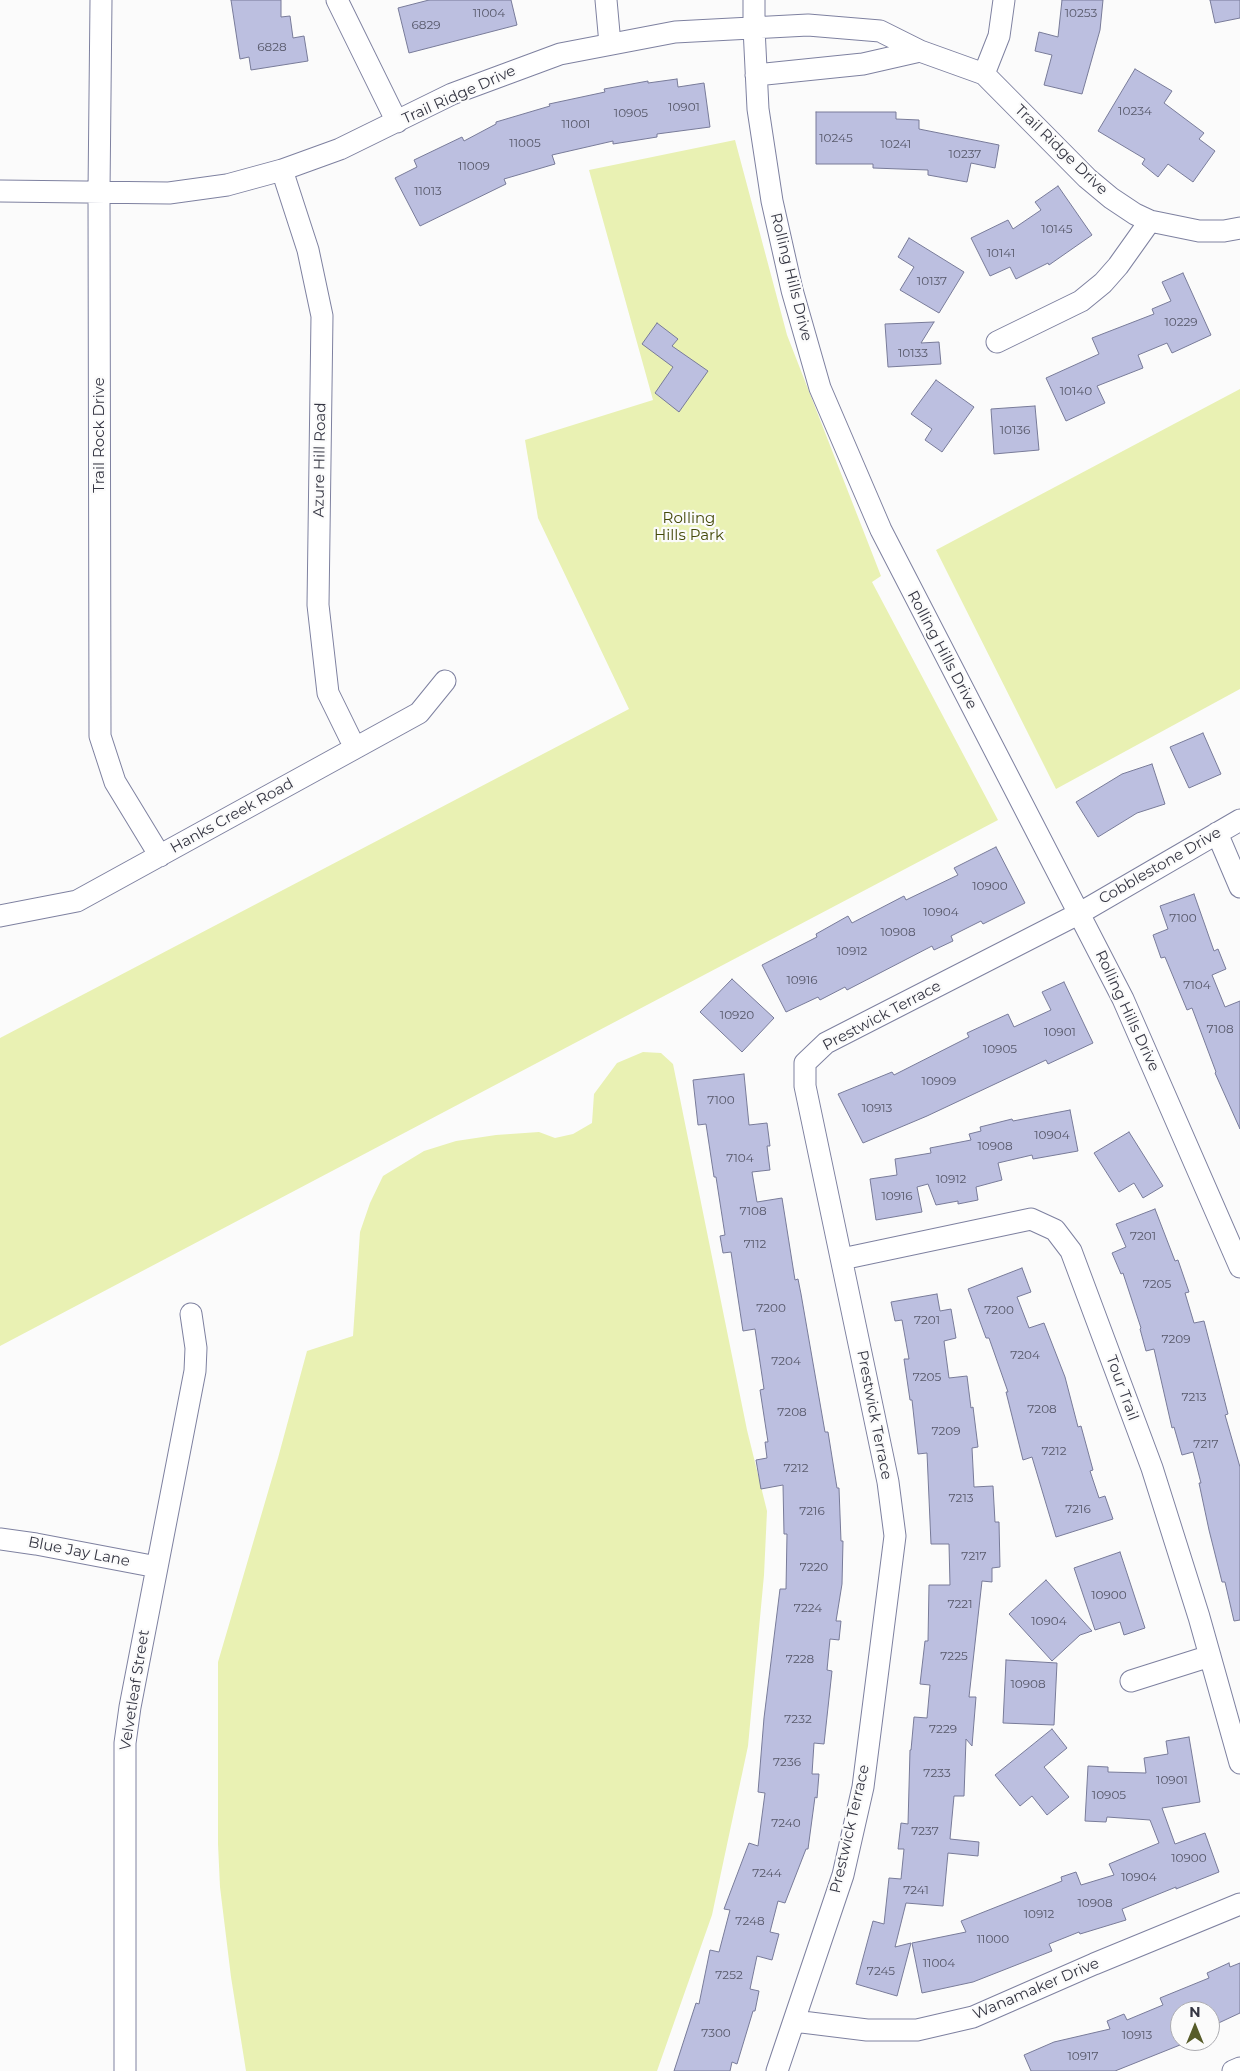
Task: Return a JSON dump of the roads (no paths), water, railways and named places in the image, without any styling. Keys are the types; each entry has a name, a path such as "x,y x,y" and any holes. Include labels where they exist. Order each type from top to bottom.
{"street":[{"name":"Trail Rock Drive","path":"101,0 99,192 100,736 115,782 160,856"},
{"path":"337,0 397,122"},
{"path":"606,0 610,44"},
{"name":"Rolling Hills Drive","path":"754,0 758,109 772,201 792,290 820,388 881,530 1080,912 1123,999 1240,1267"},
{"path":"984,74 999,36 1004,0"},
{"name":"Trail Ridge Drive","path":"0,191 170,193 227,185 282,170 340,148 452,94 560,54 676,32 808,25 880,31 920,51 984,74 1087,178 1110,198 1135,214 1150,221 1199,231 1224,231 1240,228"},
{"path":"756,75 863,64 920,51"},
{"name":"Azure Hill Road","path":"282,170 308,250 322,316 318,605 328,693 355,748"},
{"path":"997,342 1081,301 1103,283 1118,266 1150,221"},
{"name":"Hanks Creek Road","path":"0,916 77,901 419,713 446,681"},
{"name":"Cobblestone Drive","path":"1080,912 1240,820"},
{"path":"1217,833 1240,888"},
{"name":"Prestwick Terrace","path":"777,2071 843,1875 863,1787 895,1536 888,1482 805,1086 805,1063 826,1043 1080,912"},
{"name":"Tour Trail","path":"842,1259 1031,1220 1055,1230 1071,1251 1152,1468 1210,1656 1240,1762"},
{"name":"Velvetleaf Street","path":"125,2071 125,1743 130,1707 195,1371 196,1348 191,1314"},
{"name":"Blue Jay Lane","path":"0,1539 157,1567"},
{"path":"1132,1681 1210,1656"},
{"name":"Wanamaker Drive","path":"794,2021 867,2030 916,2030 973,2017 1094,1964 1240,1904"},
{"path":"1233,2071 1240,2068"}],"park label":[{"name":"Rolling Hills Park","path":"689,528"}]}
